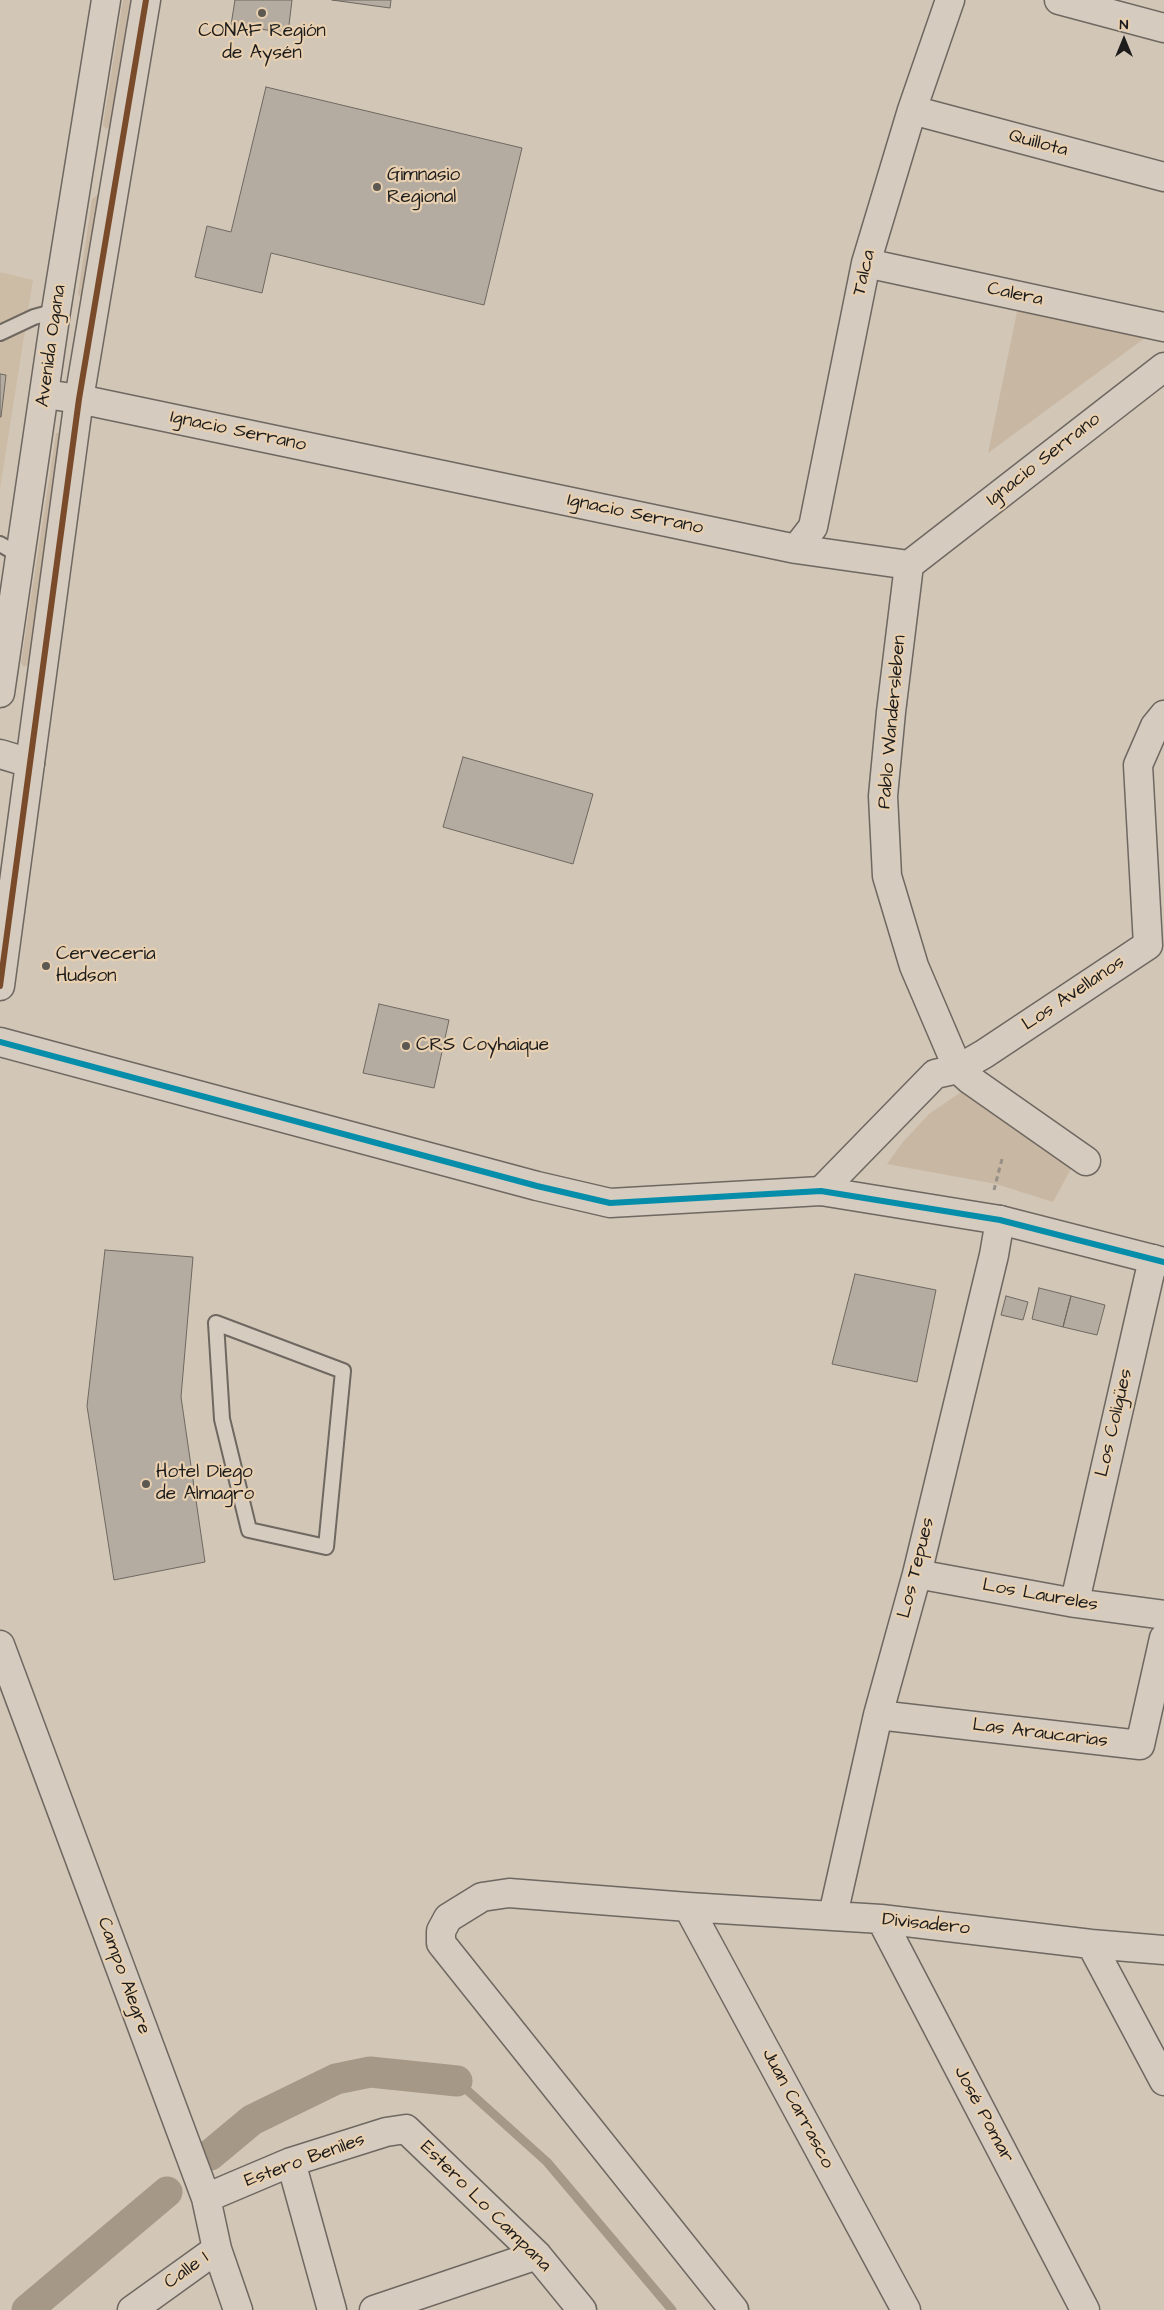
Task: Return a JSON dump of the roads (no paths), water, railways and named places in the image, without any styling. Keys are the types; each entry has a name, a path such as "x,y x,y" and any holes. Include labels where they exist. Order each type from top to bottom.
{"street":[{"name":"Avenida Ogana","path":"0,693 10,550 45,394 56,311 106,0"},
{"name":"Avenida Ogana","path":"0,986 79,399 146,0"},
{"name":"Talca","path":"796,549 813,527 866,263 912,110 950,0"},
{"path":"1059,0 1164,28"},
{"name":"Quillota","path":"912,110 1164,177"},
{"name":"Calera","path":"866,263 1164,327"},
{"name":"Ignacio Serrano","path":"45,394 79,399 796,549 909,565 1164,367"},
{"name":"Pablo Wandersleben","path":"909,565 883,796 887,876 914,966 958,1069 977,1085 1086,1161"},
{"name":"Los Avellanos","path":"820,1191 935,1074 958,1069 1156,949 1138,765 1155,726 1164,715"},
{"path":"0,754 30,763"},
{"path":"0,1042 527,1183 610,1203 820,1191 1000,1220 1159,1260"},
{"name":"Los Tepues","path":"832,1915 878,1715 917,1574 992,1265 1000,1220"},
{"name":"Los Coligües","path":"1078,1588 1159,1260"},
{"name":"Los Laureles","path":"917,1574 1075,1603 1164,1615"},
{"name":"Las Araucarias","path":"878,1715 1140,1745 1164,1638"},
{"name":"Campo Alegre","path":"0,1645 206,2198 217,2249 238,2310"},
{"name":"Divisadero","path":"734,2310 441,1943 441,1931 448,1918 482,1897 509,1893 688,1908 881,1919 1091,1944 1164,1950"},
{"name":"Juan Carrasco","path":"688,1908 906,2310"},
{"name":"José Pomar","path":"881,1919 1085,2310"},
{"path":"1091,1944 1164,2081"},
{"name":"Estero Beniles","path":"206,2198 291,2162 386,2132 406,2129"},
{"name":"Estero Lo Campana","path":"406,2129 537,2255 582,2310"},
{"path":"291,2162 332,2310"},
{"name":"Calle 1","path":"132,2310 217,2249"},
{"path":"374,2310 537,2255"}],"lane":[{"path":"0,333 34,317 56,311"},
{"path":"216,1323 343,1371 326,1547 249,1530 222,1419 216,1323"}],"waterway":[{"path":"210,2155 252,2120 336,2079 370,2072 457,2081"},
{"path":"457,2081 547,2162 672,2310"},
{"path":"27,2310 167,2192"}],"place":[{"name":"CONAF Región de Aysén","path":"262,13"},
{"name":"Gimnasio Regional","path":"377,187"},
{"name":"Cerveceria Hudson","path":"46,966"},
{"name":"CRS Coyhaique","path":"406,1046"},
{"name":"Hotel Diego de Almagro","path":"146,1484"}]}
